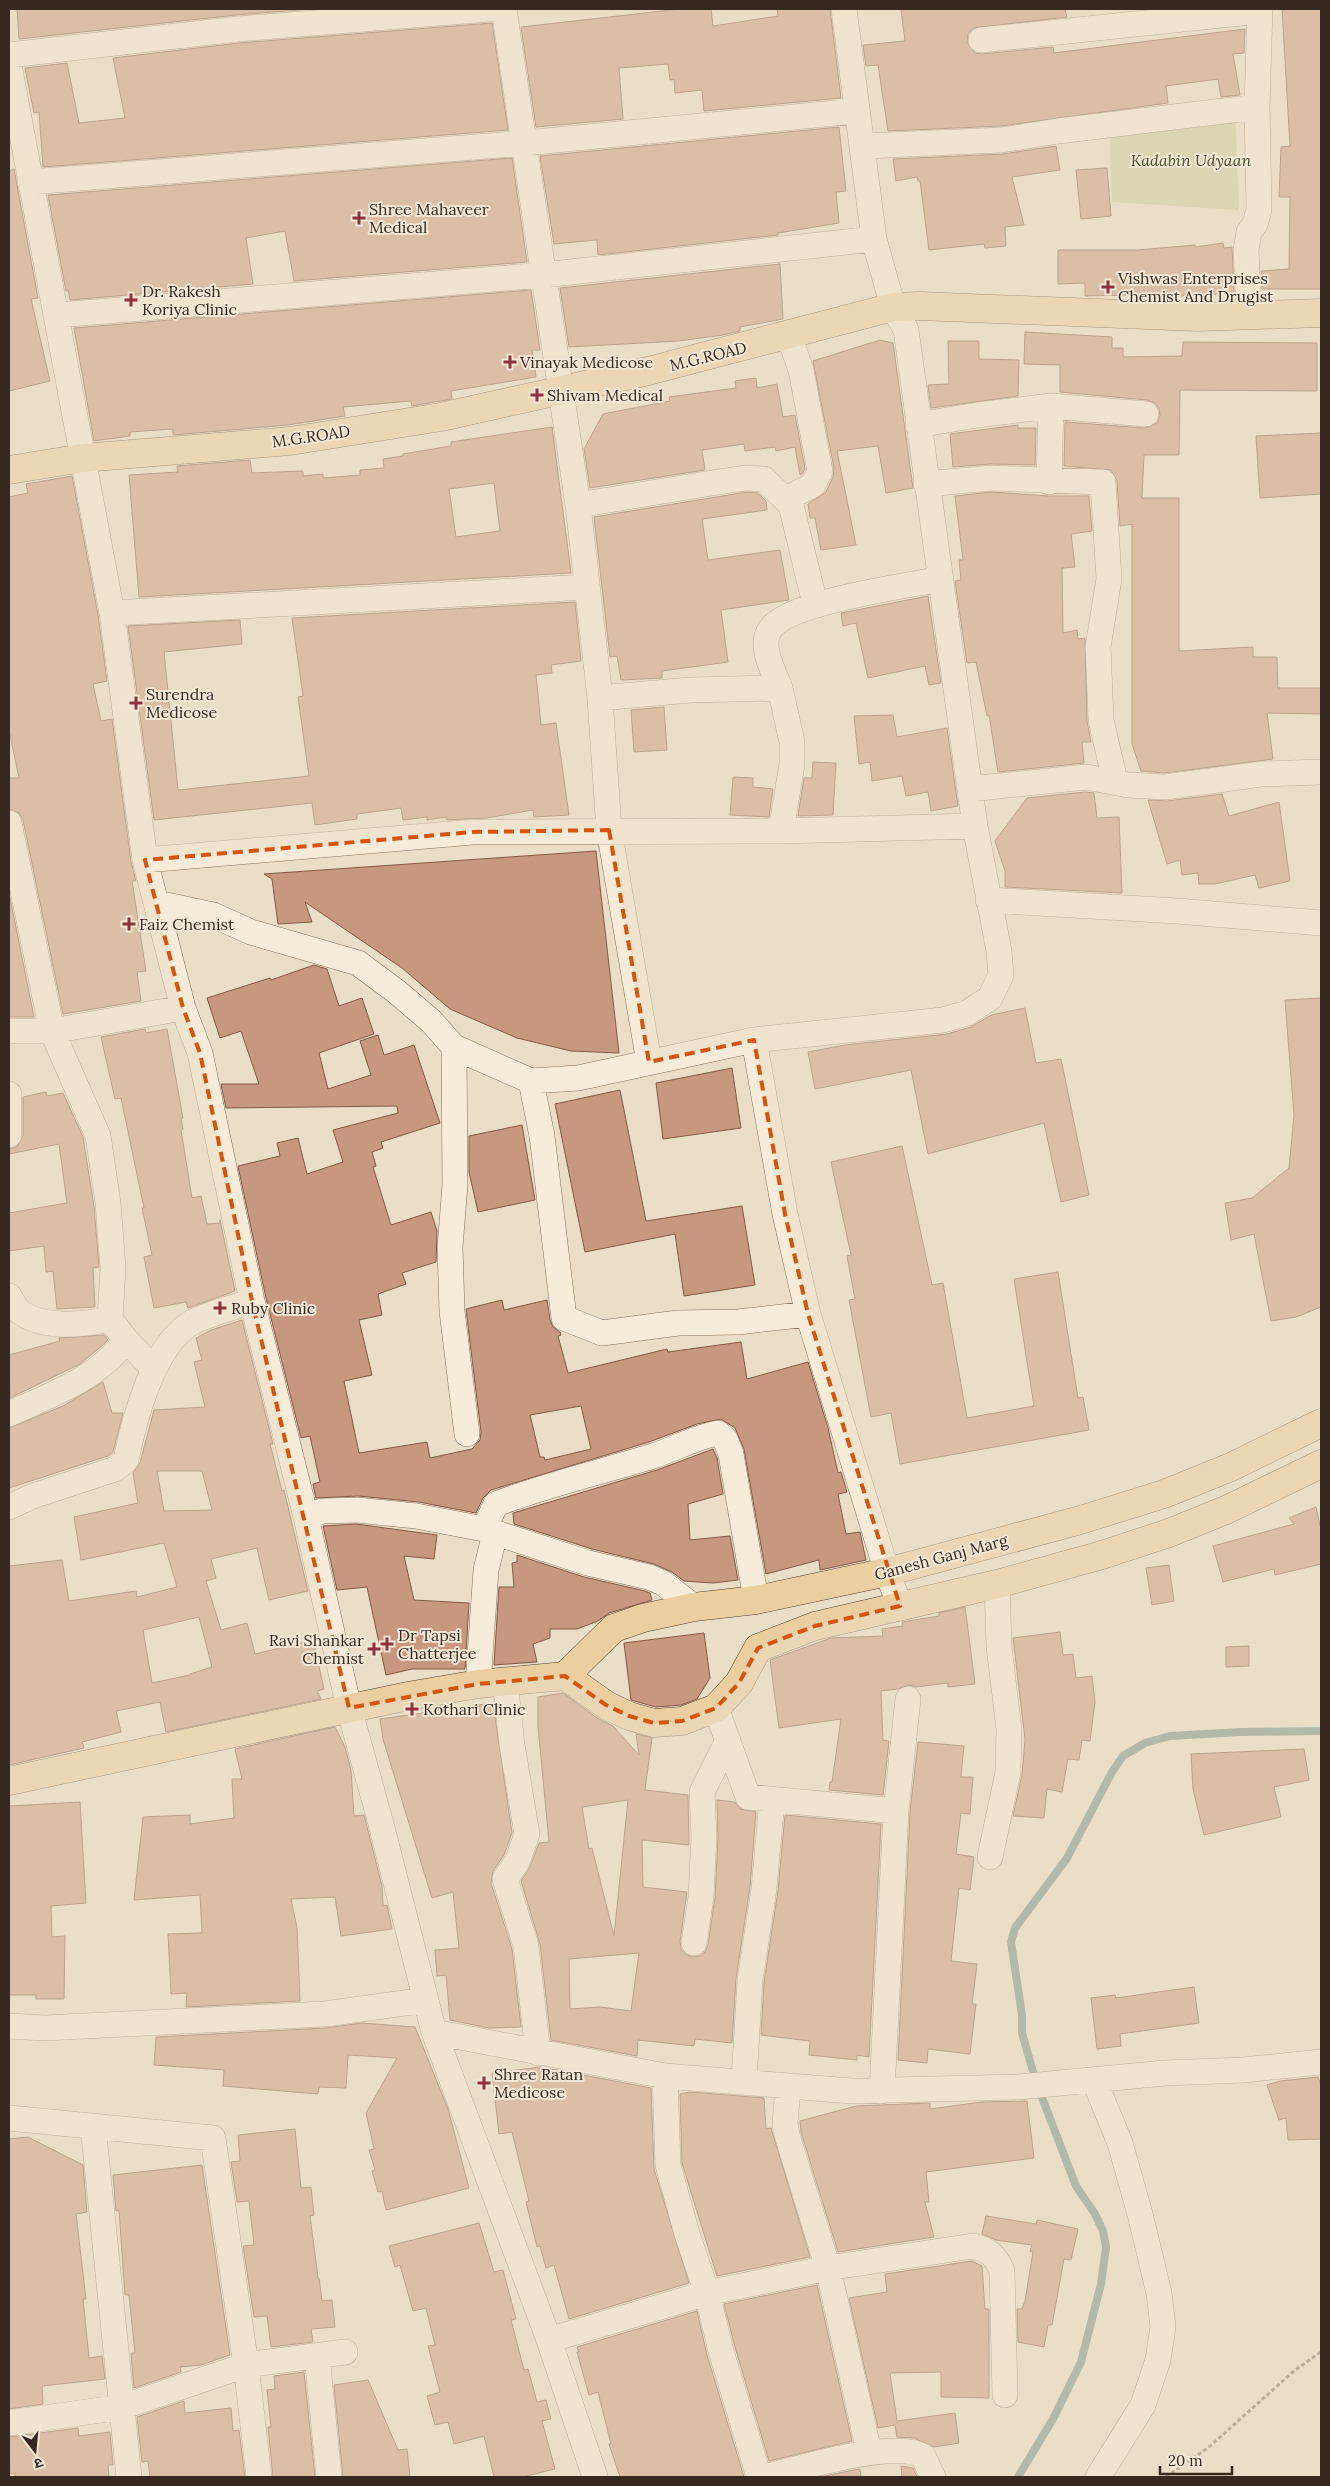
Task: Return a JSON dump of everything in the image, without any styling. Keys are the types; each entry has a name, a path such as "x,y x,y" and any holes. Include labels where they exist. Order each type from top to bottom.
{"main road":[{"name":"M.G.ROAD","path":"9,470 83,458 290,441 441,417 560,391 789,336 894,307 920,306 1198,317 1321,313"},
{"name":"Ganesh Ganj Marg","path":"565,1676 614,1628 643,1618 694,1607 756,1600 887,1572 1077,1522 1164,1494 1231,1466 1321,1423"},
{"path":"9,1781 349,1708 478,1684 505,1681 530,1681 565,1676 606,1705 630,1716 654,1723 682,1721 716,1708 739,1683 758,1648 815,1626 997,1584 1102,1555 1169,1533 1226,1510 1321,1464"}],"street":[{"path":"9,55 237,19 490,9"},
{"path":"504,9 578,505 600,698 609,830 649,1062"},
{"path":"157,903 213,915 251,932 358,963 424,1015 454,1048 531,1081 578,1078 754,1040 942,1020 967,1013 990,998 1000,974 999,951 975,826 906,330 894,307 874,239 864,146 856,111 844,9"},
{"path":"981,40 1260,10 1257,107 1259,210 1255,224 1250,232 1246,250 1249,315"},
{"path":"9,64 30,182 58,315 112,613 145,860 183,1008 200,1053 252,1301 306,1517 349,1708 381,1824 434,2032 549,2340 595,2477"},
{"path":"864,146 1002,140 1058,131 1257,107"},
{"path":"30,182 525,143 856,111"},
{"path":"58,315 543,275 874,239"},
{"path":"786,499 813,484 820,471 801,370 789,336"},
{"path":"918,425 977,414 1052,406 1146,414"},
{"path":"1049,482 1052,406"},
{"path":"578,505 746,478 764,479 791,505 815,604"},
{"path":"926,484 992,478 1049,482 1103,482 1109,579 1098,647 1101,720 1115,781"},
{"path":"781,831 792,764 789,725 780,688 766,649 768,633 775,623 815,604 942,579"},
{"path":"112,613 587,587"},
{"path":"600,698 690,690 780,688"},
{"path":"970,789 1086,777 1128,785 1165,787 1261,774 1321,772"},
{"path":"9,823 52,1031 98,1136 108,1203 113,1268 110,1319 126,1340 154,1369"},
{"path":"145,860 473,832 609,830 781,831 975,826"},
{"path":"988,900 1177,911 1321,923"},
{"path":"9,1031 52,1031 183,1008"},
{"path":"754,1040 785,1214 808,1314 887,1572 900,1606"},
{"path":"454,1048 455,1185 450,1247 452,1311 467,1434"},
{"path":"531,1081 542,1136 564,1318 602,1333 678,1323 738,1322 808,1314"},
{"path":"9,1094 9,1135"},
{"path":"9,1296 19,1312 42,1321 85,1324 110,1319"},
{"path":"9,1507 33,1496 115,1469 126,1460 134,1421 154,1369 175,1339 190,1324 252,1301"},
{"path":"9,1414 86,1378 114,1357 126,1340"},
{"path":"478,1684 486,1570 490,1531 496,1504 557,1483 596,1474 661,1454 704,1436 718,1433 725,1439 731,1454 756,1600"},
{"path":"306,1517 322,1511 357,1510 416,1516 490,1531 588,1563 649,1577 663,1583 694,1607"},
{"path":"990,1857 1008,1772 1009,1729 999,1647 997,1584"},
{"path":"505,1681 512,1746 527,1834 516,1862 505,1879 526,1946 538,2053"},
{"path":"882,2091 896,1810 908,1698"},
{"path":"716,1708 748,1797 896,1810"},
{"path":"694,1943 701,1897 704,1837 702,1792 728,1740"},
{"path":"744,2081 750,1980 764,1889 772,1800"},
{"path":"9,2026 105,2025 325,2014 426,2000"},
{"path":"434,2032 665,2076 744,2081 788,2087 882,2091 1018,2087 1321,2062"},
{"path":"665,2076 668,2165 687,2234 707,2293 759,2477"},
{"path":"1086,2081 1120,2143 1159,2293 1163,2326 1158,2360 1143,2406 1098,2477"},
{"path":"788,2087 785,2124 787,2135 828,2268 869,2452"},
{"path":"9,2118 213,2138 246,2365 259,2477"},
{"path":"93,2126 129,2477"},
{"path":"549,2340 707,2293 828,2268 973,2246 987,2250 997,2259 1002,2271 1005,2395"},
{"path":"9,2423 122,2407 246,2365 345,2352"},
{"path":"317,2356 329,2477"},
{"path":"765,2477 869,2452 908,2450 916,2452 928,2462 933,2477"}],"path":[{"path":"1166,2477 1208,2447 1295,2370 1321,2352"}],"highlighted area":[{"path":"609,830 649,1062 754,1040 785,1214 808,1314 900,1606 815,1626 758,1648 739,1683 716,1708 682,1721 654,1723 629,1716 606,1705 565,1676 478,1684 349,1708 252,1301 200,1053 183,1008 145,860 473,832"}],"green space":[{"name":"Kadabin Udyaan","path":"1235,111 1239,210 1112,202 1109,119"}],"building":[{"path":"17,9 311,9 236,15 19,39"},
{"path":"680,9 711,9 713,26 778,16 777,9 830,9 841,98 704,111 702,90 675,93 674,79 670,80 668,64 619,68 623,119 536,127 521,27"},
{"path":"901,9 1065,9 1067,17 973,28 968,34 967,42 975,53 982,54 1053,47 1054,53 1245,29 1244,53 1233,54 1240,95 1221,97 1218,79 1166,86 1168,103 1001,126 888,131 878,65 866,66 863,45 905,41"},
{"path":"1282,9 1321,9 1321,289 1262,289 1261,271 1289,269 1290,197 1279,197 1281,147 1290,146"},
{"path":"492,23 508,130 43,167 39,112 34,113 25,68 67,63 79,123 125,118 113,58 239,43"},
{"path":"839,127 846,191 836,192 839,223 778,233 778,235 598,255 597,240 554,244 540,156"},
{"path":"1056,146 1060,170 1012,177 1024,225 1005,227 1006,246 985,248 984,244 929,250 920,181 918,181 917,177 896,181 893,159 1003,154"},
{"path":"512,158 527,262 294,281 285,231 246,238 253,284 70,300 68,290 66,291 48,195"},
{"path":"1107,168 1111,216 1081,219 1076,170"},
{"path":"14,169 38,298 31,299 50,381 9,391 9,171"},
{"path":"1223,243 1224,248 1232,247 1234,292 1193,297 1192,295 1180,296 1180,294 1085,296 1085,283 1058,284 1058,250 1138,250 1195,245 1196,247"},
{"path":"780,264 783,319 740,327 740,331 723,335 679,341 569,347 560,288"},
{"path":"531,290 540,350 532,350 536,377 451,391 452,399 412,406 411,401 343,407 345,416 288,425 173,435 173,429 130,432 130,436 94,441 74,328"},
{"path":"1025,332 1112,337 1112,348 1123,348 1123,357 1182,356 1183,342 1317,343 1317,391 1180,390 1179,455 1144,455 1142,498 1179,498 1179,651 1253,647 1253,657 1277,657 1278,688 1321,688 1321,714 1267,713 1273,759 1164,773 1141,771 1132,744 1132,524 1120,526 1117,481 1111,470 1064,466 1065,422 1145,428 1157,423 1160,416 1159,408 1155,403 1147,400 1060,392 1060,365 1024,364"},
{"path":"880,340 893,343 913,488 886,493 878,446 837,451 856,545 821,550 815,518 810,518 808,504 826,492 833,477 834,468 813,361"},
{"path":"948,341 979,341 979,359 1019,360 1018,396 931,408 928,385 949,384"},
{"path":"756,378 757,388 777,384 783,417 795,415 805,469 802,474 800,475 795,447 776,451 775,447 745,451 744,444 702,450 705,470 590,488 584,449 603,414 670,401 669,397 736,388 735,381"},
{"path":"1018,425 1018,428 1036,428 1035,465 991,464 953,467 950,434"},
{"path":"552,427 571,573 139,597 129,475 178,472 177,466 250,460 252,473 303,471 303,476 323,474 323,478 360,475 360,470 384,468 383,459 451,446 451,442","holes":["494,483 500,531 456,537 449,489"]},
{"path":"1321,433 1321,494 1260,498 1256,436"},
{"path":"72,476 98,615 107,681 93,684 101,721 112,719 131,862 136,881 132,881 146,971 137,972 141,1001 63,1014 23,820 19,813 9,809 9,778 19,778 9,730 9,497 28,493 26,484"},
{"path":"747,492 758,493 766,501 767,510 702,519 708,560 780,550 789,600 721,610 728,662 662,671 662,678 621,680 617,656 610,657 594,517"},
{"path":"991,492 1049,496 1089,496 1092,531 1071,534 1075,567 1062,568 1063,633 1077,630 1078,639 1085,638 1087,721 1091,742 1082,742 1084,763 998,772 989,715 987,716 976,662 967,663 955,581 961,580 959,560 963,560 955,496"},
{"path":"928,596 941,683 929,685 925,666 868,678 856,623 843,626 841,613"},
{"path":"575,602 581,661 551,665 552,673 536,675 541,725 556,723 569,815 534,817 533,810 487,818 447,820 446,817 427,820 427,817 403,820 401,808 357,814 357,819 315,825 312,803 154,820 128,626 240,620 242,644 164,652 178,790 309,776 298,697 303,696 292,618"},
{"path":"664,707 667,750 634,752 631,710"},
{"path":"893,715 897,737 947,728 958,806 931,811 928,792 906,796 902,776 872,781 870,762 859,764 854,716"},
{"path":"813,762 836,763 833,815 798,816 804,778 812,778"},
{"path":"733,777 753,778 753,787 773,789 769,817 730,815"},
{"path":"1085,792 1094,793 1097,818 1119,817 1122,893 1005,887 1005,871 995,841 1027,798"},
{"path":"1222,794 1229,816 1279,802 1290,881 1259,888 1255,875 1215,884 1199,884 1198,873 1182,875 1180,860 1167,864 1148,800 1167,801"},
{"path":"596,851 619,1053 571,1051 517,1038 450,1009 402,968 305,902 312,922 278,924 272,879 264,874"},
{"path":"9,893 34,1017 9,1017"},
{"path":"314,965 327,969 339,1006 362,998 374,1034 319,1053 328,1089 371,1075 360,1041 378,1035 384,1055 414,1045 440,1123 381,1142 383,1148 372,1152 376,1166 373,1167 391,1225 431,1212 437,1231 436,1262 402,1273 406,1284 378,1294 382,1315 359,1320 372,1375 344,1381 359,1453 427,1442 430,1458 472,1449 480,1440 481,1432 466,1309 502,1300 504,1310 547,1300 550,1320 553,1327 561,1335 558,1336 568,1373 667,1349 668,1352 741,1342 747,1379 808,1362 828,1428 838,1473 841,1472 847,1492 838,1494 846,1534 860,1532 866,1560 820,1570 819,1560 766,1574 744,1449 735,1428 721,1419 697,1424 649,1442 491,1490 483,1498 476,1513 419,1502 358,1496 316,1498 313,1484 320,1482 310,1436 301,1438 266,1298 238,1166 280,1156 277,1143 298,1138 307,1174 343,1162 333,1130 398,1113 397,1106 226,1108 221,1084 259,1084 241,1031 220,1038 207,998 270,978 271,980","holes":["581,1406 591,1449 545,1460 544,1457 540,1457 530,1415"]},
{"path":"1321,998 1321,1307 1296,1317 1271,1321 1254,1234 1231,1240 1225,1203 1252,1198 1289,1168 1294,1115 1285,1000"},
{"path":"1025,1008 1036,1063 1061,1059 1089,1195 1061,1202 1044,1123 928,1154 911,1070 815,1089 808,1052 845,1045 947,1034 971,1027 991,1015"},
{"path":"145,1029 146,1033 167,1029 183,1118 181,1119 183,1129 181,1130 192,1198 201,1196 207,1224 220,1223 220,1220 235,1291 188,1308 186,1302 154,1308 144,1257 152,1255 142,1208 144,1208 121,1098 115,1099 101,1037"},
{"path":"732,1068 741,1128 663,1139 656,1083"},
{"path":"620,1090 646,1221 742,1206 755,1285 684,1296 675,1234 585,1252 555,1104"},
{"path":"46,1092 47,1096 63,1093 83,1137 94,1207 99,1267 93,1268 95,1307 57,1309 53,1271 46,1272 44,1246 9,1251 9,1213 67,1203 59,1144 9,1154 9,1149 17,1147 23,1135 23,1097"},
{"path":"522,1125 535,1200 478,1212 469,1172 469,1136"},
{"path":"902,1146 932,1285 943,1283 967,1418 1034,1406 1014,1279 1058,1272 1078,1398 1083,1397 1089,1430 900,1464 891,1413 871,1417 849,1300 855,1299 847,1256 851,1255 831,1162"},
{"path":"242,1320 273,1444 270,1444 282,1491 284,1490 308,1591 269,1600 257,1548 211,1559 216,1578 206,1581 221,1630 247,1623 255,1654 313,1640 324,1689 317,1691 321,1699 166,1732 160,1702 116,1711 121,1732 82,1742 84,1748 9,1765 9,1566 62,1560 69,1601 136,1591 137,1597 177,1587 164,1543 81,1560 74,1517 138,1503 133,1473 140,1463 154,1410 205,1407 194,1362 202,1360 196,1338 211,1330","holes":["157,1471 202,1471 212,1510 164,1511","199,1617 212,1667 190,1675 152,1683 143,1630"]},
{"path":"104,1335 108,1340 80,1364 10,1398 9,1355 60,1341 59,1338"},
{"path":"103,1382 112,1413 123,1413 113,1452 108,1456 9,1488 9,1428 63,1406"},
{"path":"713,1449 717,1458 723,1494 688,1504 690,1540 730,1536 738,1580 713,1583 684,1581 672,1572 654,1564 592,1549 514,1524 513,1513 657,1470"},
{"path":"1316,1507 1321,1530 1321,1564 1275,1575 1274,1569 1223,1582 1213,1546 1294,1524 1289,1518"},
{"path":"356,1524 437,1535 434,1559 404,1556 414,1600 469,1603 465,1669 412,1669 386,1675 367,1587 337,1590 323,1526"},
{"path":"517,1555 584,1577 645,1591 650,1593 652,1600 609,1613 598,1621 577,1629 550,1629 550,1638 533,1644 537,1662 494,1665 499,1587 514,1587 512,1563 517,1562"},
{"path":"1169,1565 1174,1601 1152,1605 1146,1568"},
{"path":"965,1607 975,1684 948,1687 948,1683 916,1687 909,1685 898,1689 881,1691 883,1740 889,1741 883,1795 829,1790 830,1782 832,1782 841,1719 779,1728 770,1660 831,1638 883,1636 882,1629 903,1626 902,1622 939,1616 939,1613"},
{"path":"1060,1632 1063,1655 1073,1654 1076,1678 1092,1676 1095,1702 1090,1741 1082,1740 1079,1760 1068,1759 1062,1792 1047,1789 1044,1818 1013,1816 1022,1775 1025,1739 1013,1638"},
{"path":"704,1633 710,1678 697,1699 681,1705 656,1707 631,1700 624,1643"},
{"path":"1249,1646 1249,1666 1226,1667 1226,1647"},
{"path":"563,1693 597,1718 613,1726 639,1755 636,1734 652,1738 645,1790 688,1795 689,1845 642,1840 643,1887 687,1892 680,1941 681,1949 685,1954 692,1957 700,1956 705,1952 708,1945 715,1898 718,1838 717,1800 735,1802 740,1809 756,1812 750,1887 736,1978 732,2043 695,2039 694,2046 638,2040 637,2056 551,2040 540,1944 521,1881 530,1867 539,1843 549,1842 538,1726 538,1697","holes":["628,1800 614,1936 592,1848 589,1849 582,1807","639,1953 631,2011 600,2007 570,2009 569,1959"]},
{"path":"493,1703 512,1833 504,1855 493,1871 491,1883 512,1949 521,2027 489,2028 450,2020 446,1975 437,1976 435,1950 459,1948 453,1892 432,1898 383,1739 380,1719"},
{"path":"335,1727 345,1747 351,1770 354,1816 364,1815 382,1886 383,1906 387,1905 392,1929 341,1936 335,1897 291,1899 297,1928 300,2001 186,2007 187,1993 171,1994 168,1934 202,1933 200,1895 134,1900 143,1817 190,1815 190,1824 234,1818 232,1779 242,1779 235,1749"},
{"path":"918,1742 964,1746 961,1777 973,1777 970,1814 961,1813 956,1854 974,1857 970,1890 959,1888 951,1961 977,1964 972,2004 976,2004 970,2054 928,2049 927,2063 898,2060 910,1812"},
{"path":"1304,1749 1309,1780 1274,1787 1281,1817 1204,1835 1193,1789 1191,1754"},
{"path":"80,1802 86,1903 51,1906 52,1937 65,1936 64,1999 36,1999 36,1995 9,1995 9,1806"},
{"path":"785,1815 881,1824 869,2057 857,2055 857,2060 809,2055 810,2041 761,2035 764,1982 778,1891"},
{"path":"1194,1987 1199,2023 1120,2034 1121,2046 1097,2049 1091,1998 1115,1995 1116,1998"},
{"path":"362,2023 415,2027 448,2109 469,2188 386,2210 382,2191 378,2192 372,2171 375,2170 369,2150 374,2149 366,2113 397,2058 348,2055 346,2088 319,2087 318,2094 223,2086 224,2070 154,2065 156,2037 326,2028"},
{"path":"541,2067 651,2088 654,2169 689,2283 569,2319 554,2265 546,2268 540,2246 537,2247 526,2202 529,2201 512,2132 499,2134 492,2073"},
{"path":"1318,2077 1321,2086 1321,2139 1288,2140 1286,2118 1279,2120 1267,2085 1280,2081"},
{"path":"690,2092 764,2098 766,2129 771,2128 810,2257 717,2276 682,2163 680,2094"},
{"path":"1027,2101 1034,2158 926,2172 929,2202 925,2202 934,2237 838,2252 801,2132 800,2121 856,2106 930,2103 930,2109 982,2102"},
{"path":"295,2129 301,2188 311,2187 314,2215 310,2216 322,2301 332,2300 335,2327 311,2329 313,2342 271,2347 267,2316 254,2317 243,2246 254,2245 249,2201 237,2202 231,2162 240,2161 238,2135"},
{"path":"28,2137 83,2165 87,2212 76,2214 86,2299 83,2299 89,2358 102,2356 105,2379 42,2386 43,2404 9,2409 9,2139"},
{"path":"202,2165 230,2355 201,2365 180,2367 181,2372 134,2388 131,2353 135,2353 129,2295 125,2295 119,2210 116,2211 113,2175"},
{"path":"986,2216 1036,2224 1037,2220 1078,2229 1071,2260 1064,2259 1052,2325 1048,2325 1044,2347 1018,2342 1017,2309 1022,2309 1025,2301 1033,2252 1030,2251 1032,2245 996,2240 982,2234"},
{"path":"479,2223 494,2272 503,2270 516,2319 511,2320 524,2370 528,2369 537,2402 546,2400 551,2419 542,2421 555,2469 523,2477 494,2477 484,2436 454,2444 448,2422 435,2425 427,2396 440,2392 428,2346 435,2345 426,2308 413,2311 400,2265 395,2267 389,2246"},
{"path":"972,2261 982,2266 985,2309 989,2309 989,2398 941,2397 941,2372 890,2373 897,2421 955,2413 959,2443 934,2447 914,2438 897,2437 895,2425 878,2428 849,2298 887,2292 885,2274"},
{"path":"817,2285 852,2441 769,2461 724,2304"},
{"path":"697,2311 707,2355 744,2477 620,2477 609,2444 611,2444 598,2392 589,2395 577,2347"},
{"path":"304,2372 315,2477 273,2477 268,2427 271,2427 267,2390 275,2389 274,2376"},
{"path":"368,2380 398,2450 407,2449 410,2477 343,2477 334,2385"},
{"path":"184,2401 185,2413 231,2408 233,2431 239,2430 245,2477 150,2477 148,2461 142,2462 137,2417"},
{"path":"78,2428 79,2436 110,2432 113,2465 108,2465 109,2477 15,2477 15,2473 10,2474 9,2437"},
{"path":"901,2466 913,2468 917,2477 902,2477"},
{"path":"860,2469 861,2477 820,2477 849,2471"}],"waterway":[{"path":"1018,2477 1053,2419 1081,2362 1101,2284 1106,2247 1103,2231 1095,2214 1076,2186 1036,2082 1022,2033 1022,2015 1011,1942 1015,1928 1067,1858 1112,1772 1123,1756 1145,1743 1170,1736 1241,1732 1321,1731"}],"place":[{"name":"Shree Mahaveer Medical","path":"359,218"},
{"name":"Vishwas Enterprises Chemist And Drugist","path":"1108,287"},
{"name":"Dr. Rakesh Koriya Clinic","path":"131,300"},
{"name":"Vinayak Medicose","path":"510,362"},
{"name":"Shivam Medical","path":"537,395"},
{"name":"Surendra Medicose","path":"136,703"},
{"name":"Faiz Chemist","path":"129,924"},
{"name":"Ruby Clinic","path":"220,1308"},
{"name":"Dr Tapsi Chatterjee","path":"387,1644"},
{"name":"Ravi Shankar Chemist","path":"374,1649"},
{"name":"Kothari Clinic","path":"412,1709"},
{"name":"Shree Ratan Medicose","path":"484,2083"}]}
